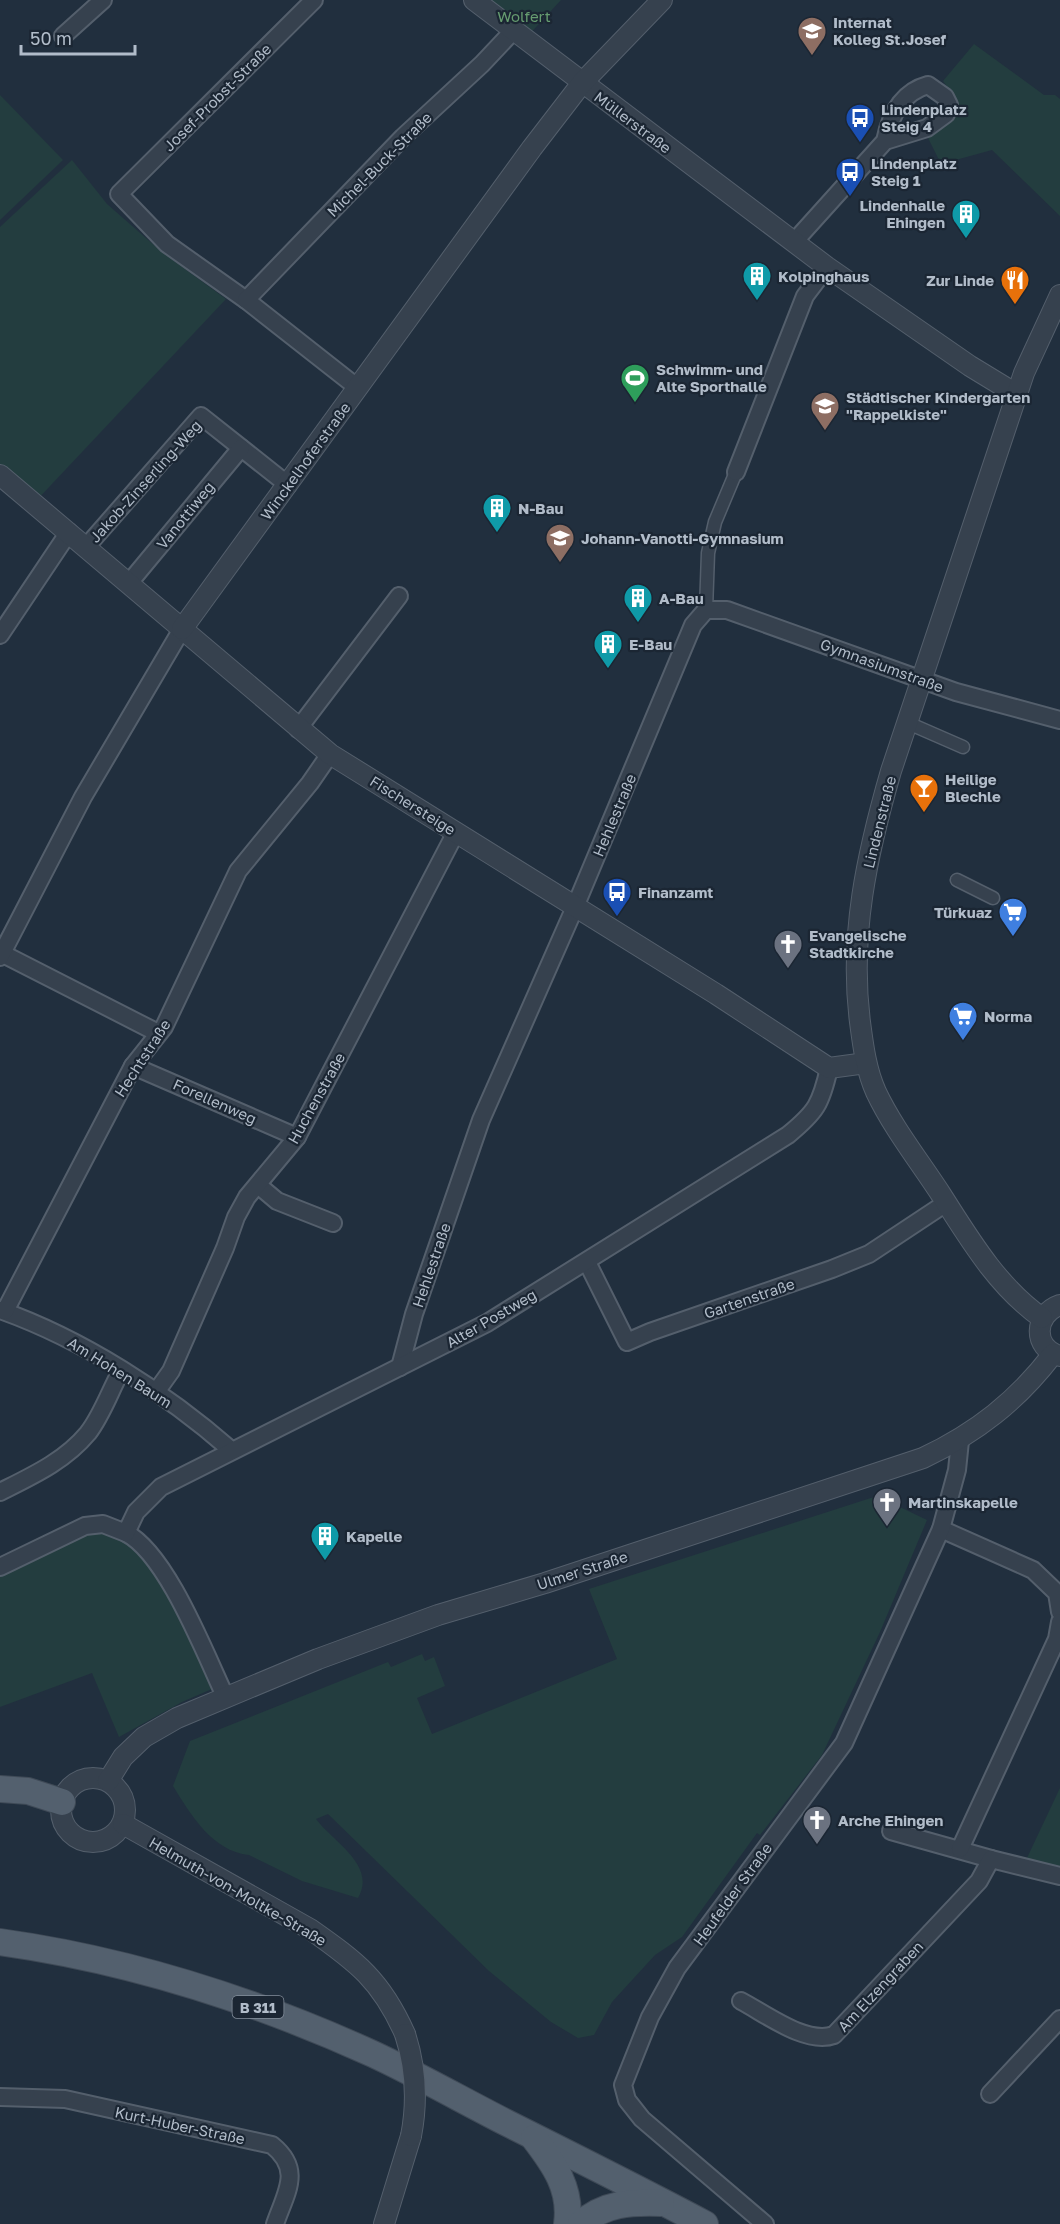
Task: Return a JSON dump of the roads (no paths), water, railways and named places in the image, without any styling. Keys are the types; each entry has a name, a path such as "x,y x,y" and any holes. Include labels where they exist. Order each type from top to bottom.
{"main road":[{"path":"0,1789 28,1791 62,1802"},
{"name":"B 311","path":"0,1942 90,1957 242,2001 376,2056 705,2224"},
{"path":"532,2135 554,2163 566,2190 567,2224"},
{"path":"581,2224 602,2209 628,2202 664,2203"}],"street":[{"path":"63,36 103,0"},
{"name":"Josef-Probst-Straße","path":"246,300 167,244 119,194 314,0"},
{"name":"Müllerstraße","path":"474,0 827,267 970,366 1017,394"},
{"name":"Winckelhoferstraße","path":"1,955 83,797 182,629 429,287 582,83 662,0"},
{"name":"Michel-Buck-Straße","path":"246,300 403,137 482,64 514,30"},
{"path":"794,242 885,141"},
{"path":"706,610 708,553 715,522 805,296 827,267"},
{"name":"Lindenstraße","path":"1042,1318 1023,1304 1000,1280 946,1203 882,1102 866,1063 855,968 861,896 874,829 1017,394 1029,360 1060,295"},
{"path":"246,300 358,388"},
{"name":"Jakob-Zinserling-Weg","path":"87,546 201,416 288,485"},
{"name":"Vanottiweg","path":"129,583 241,448"},
{"name":"Fischersteige","path":"0,475 87,546 298,729 330,754 716,994 829,1068"},
{"path":"0,635 69,532"},
{"path":"298,729 399,596"},
{"name":"Gymnasiumstraße","path":"706,610 726,610 1001,706 1060,720"},
{"name":"Hehlestraße","path":"400,1367 421,1294 481,1120 575,907 693,625 706,610"},
{"path":"908,723 963,747"},
{"name":"Hechtstraße","path":"2,1311 133,1066 167,1020 238,871 310,783 330,754"},
{"name":"Huchenstraße","path":"156,1392 171,1371 236,1217 258,1185 297,1137 456,832"},
{"path":"957,880 993,898"},
{"path":"1,955 158,1033"},
{"path":"829,1068 866,1063"},
{"name":"Forellenweg","path":"133,1066 297,1137"},
{"name":"Alter Postweg","path":"126,1533 136,1512 161,1487 487,1323 749,1161 788,1135 812,1115 823,1094 829,1068"},
{"path":"258,1185 277,1201 333,1223"},
{"name":"Gartenstraße","path":"586,1262 627,1342 869,1254 946,1203"},
{"path":"1057,1355 1045,1347 1040,1338 1039,1328 1042,1318 1049,1310 1060,1305"},
{"name":"Am Hohen Baum","path":"2,1311 76,1343 156,1392 205,1427 231,1450"},
{"name":"Ulmer Straße","path":"108,1781 128,1752 144,1737 177,1718 226,1698 429,1618 923,1458 960,1441 1006,1405 1057,1355"},
{"path":"0,1492 55,1464 81,1440 94,1424 121,1371"},
{"name":"Heufelder Straße","path":"765,2224 642,2120 627,2100 623,2085 650,2017 677,1968 844,1743 940,1529 957,1470 960,1441"},
{"path":"0,1567 85,1526 103,1524 138,1539 150,1550 168,1580 226,1698"},
{"path":"940,1529 1034,1570 1057,1593 1060,1612"},
{"path":"960,1849 1057,1638 1060,1622"},
{"path":"97,1778 108,1781 116,1787 125,1804 123,1824 107,1840 85,1842 68,1831 62,1822 62,1802 75,1783 97,1778"},
{"name":"Helmuth-von-Moltke-Straße","path":"123,1824 310,1929 337,1948 380,1986 405,2034 412,2058 416,2087 416,2112 411,2136 384,2224"},
{"path":"891,1831 1060,1876"},
{"name":"Am Elzengraben","path":"741,2001 809,2037 822,2039 834,2035 979,1881 991,1859"},
{"path":"990,2094 1060,2019"},
{"name":"Kurt-Huber-Straße","path":"0,2097 65,2099 272,2145 283,2153 290,2166 291,2177 275,2224"}],"place":[{"name":"Internat Kolleg St.Josef","path":"812,56"},
{"name":"Lindenplatz Steig 4","path":"860,144"},
{"name":"Lindenplatz Steig 1","path":"850,198"},
{"name":"Lindenhalle Ehingen","path":"966,240"},
{"name":"Kolpinghaus","path":"757,302"},
{"name":"Zur Linde","path":"1015,306"},
{"name":"Schwimm- und Alte Sporthalle","path":"635,404"},
{"name":"Städtischer Kindergarten \"Rappelkiste\"","path":"825,432"},
{"name":"N-Bau","path":"497,534"},
{"name":"Johann-Vanotti-Gymnasium","path":"560,564"},
{"name":"A-Bau","path":"638,624"},
{"name":"E-Bau","path":"608,670"},
{"name":"Heilige Blechle","path":"924,814"},
{"name":"Finanzamt","path":"617,918"},
{"name":"Türkuaz","path":"1013,938"},
{"name":"Evangelische Stadtkirche","path":"788,970"},
{"name":"Norma","path":"963,1042"},
{"name":"Martinskapelle","path":"887,1528"},
{"name":"Kapelle","path":"325,1562"},
{"name":"Arche Ehingen","path":"817,1846"}],"park label":[{"name":"Wolfert","path":"524,16"}]}
